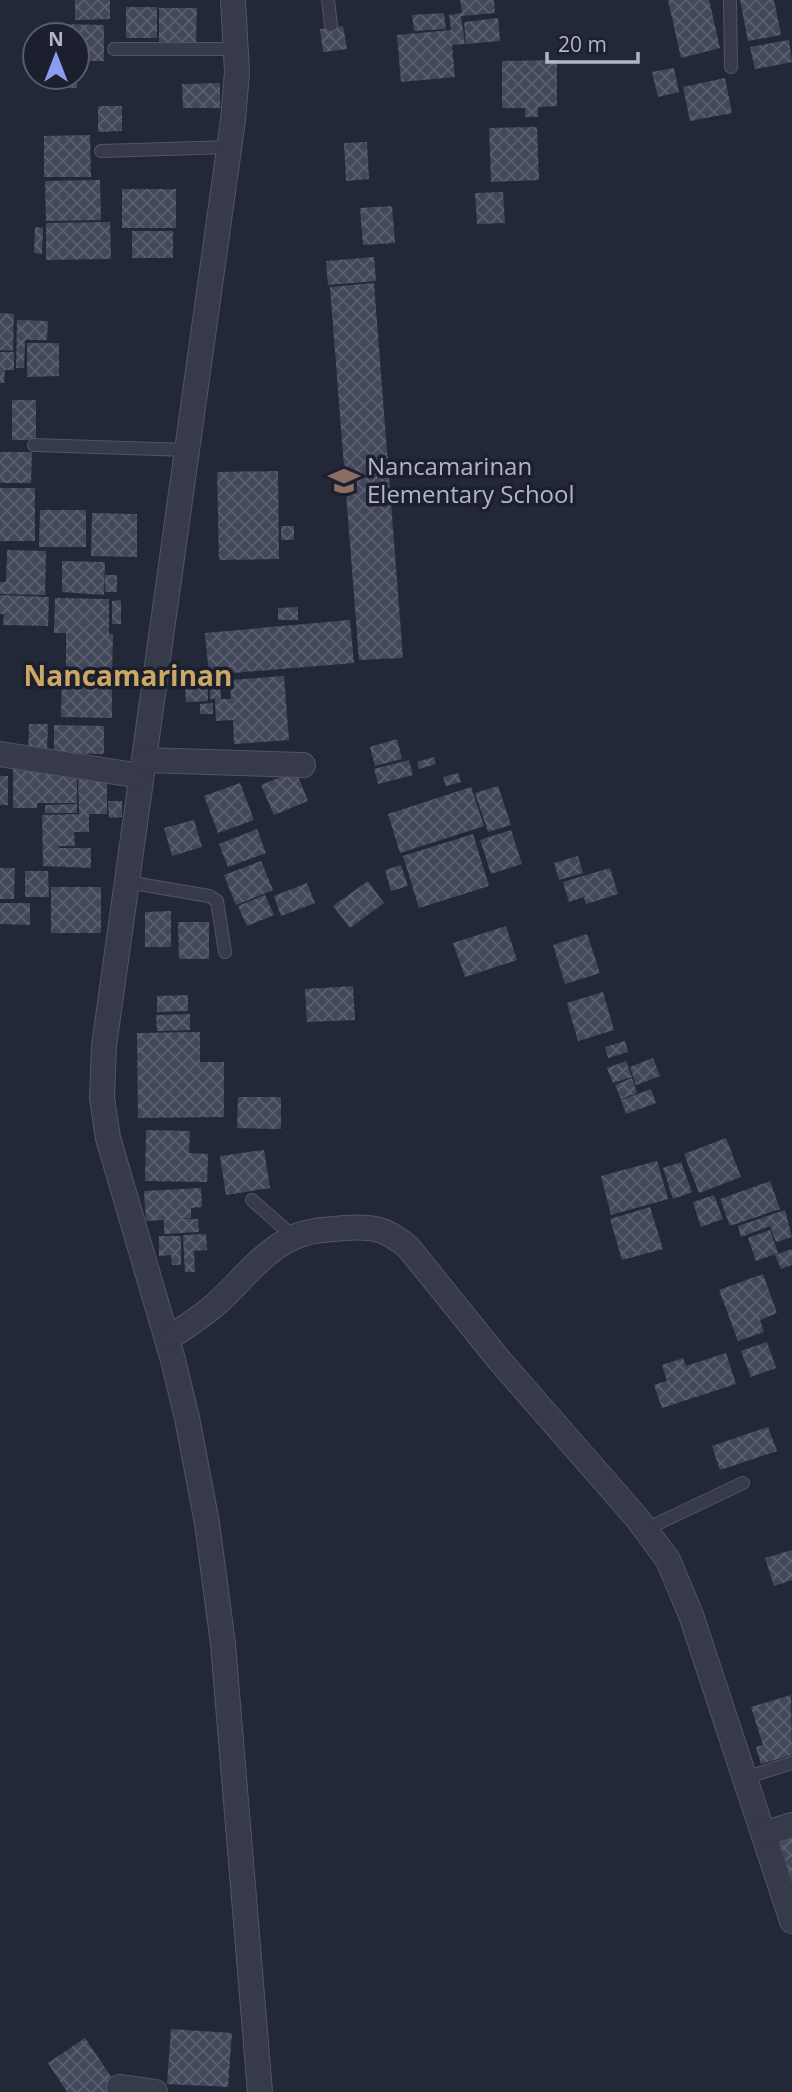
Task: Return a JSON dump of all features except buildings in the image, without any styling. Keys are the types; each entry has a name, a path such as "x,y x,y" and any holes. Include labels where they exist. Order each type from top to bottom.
{"street":[{"path":"237,1 236,90 230,148 104,1046 102,1098 108,1138 167,1339 194,1453 207,1523 223,1644 260,2092"},
{"path":"0,754 143,768 303,765"},
{"path":"167,1339 215,1305 279,1244 309,1231 378,1228 393,1234 408,1247 500,1361 646,1529 668,1560 676,1576 792,1921"},
{"path":"764,1834 792,1825"},
{"path":"120,2087 155,2092"}],"lane":[{"path":"328,0 331,25"},
{"path":"730,0 731,67"},
{"path":"114,49 236,49"},
{"path":"101,152 230,148"},
{"path":"34,445 187,450"},
{"path":"127,883 209,896 217,901 225,952"},
{"path":"252,1200 294,1237"},
{"path":"646,1529 743,1483"},
{"path":"745,1778 792,1763"}],"place":[{"name":"Nancamarinan Elementary School","path":"344,481"}],"district":[{"name":"Nancamarinan","path":"128,676"}]}
